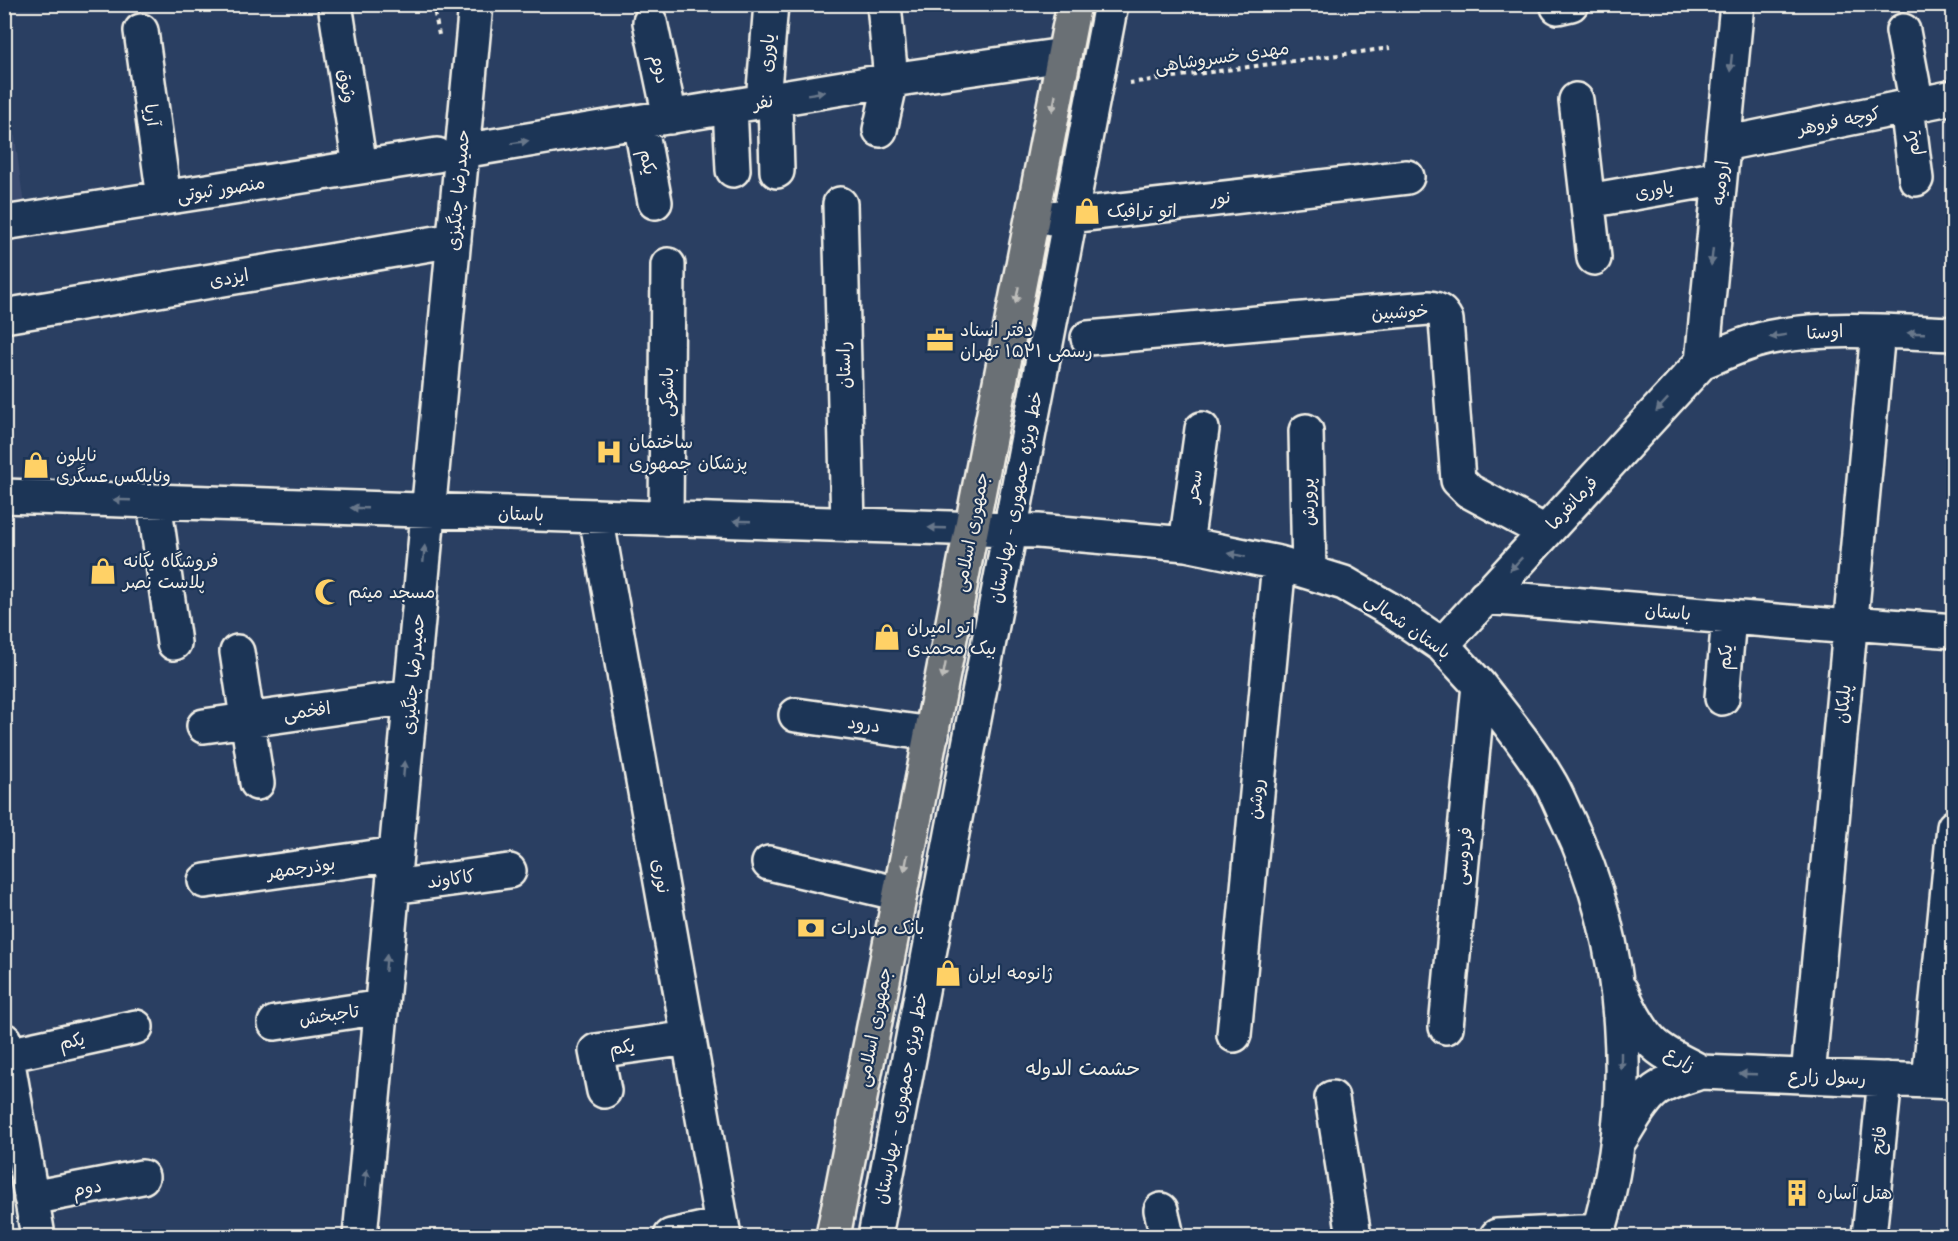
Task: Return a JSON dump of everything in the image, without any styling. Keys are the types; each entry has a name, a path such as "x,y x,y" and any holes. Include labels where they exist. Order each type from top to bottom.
{"main road":[{"name":"جمهوری اسلامی","path":"833,1236 1074,4"}],"street":[{"name":"وثوق","path":"335,4 360,168"},
{"name":"حمیدرضا چنگیزی","path":"360,1236 454,240 449,153 476,4"},
{"name":"یاوری","path":"771,4 769,100 777,171"},
{"path":"880,130 891,80 884,4"},
{"name":"خط ویژه جمهوری - بهارستان","path":"874,1236 1024,531 1071,215 1111,4"},
{"name":"ارومیه","path":"1702,362 1737,4"},
{"name":"دوم","path":"650,22 655,120"},
{"name":"آریا","path":"141,31 164,198"},
{"name":"یکم","path":"1904,31 1912,106 1916,179"},
{"name":"نفر","path":"449,153 891,80 1064,55"},
{"name":"کوچه فروهر","path":"1724,144 1953,97"},
{"path":"1576,100 1594,258"},
{"path":"730,107 733,170"},
{"name":"یکم","path":"655,120 656,202"},
{"name":"منصور ثبوتی","path":"4,223 449,153"},
{"name":"نور","path":"1032,220 1407,177"},
{"name":"یاوری","path":"1588,201 1720,178"},
{"name":"راستان","path":"840,204 848,525"},
{"name":"ایزدی","path":"4,316 454,240"},
{"name":"باشوکی","path":"666,519 668,265"},
{"name":"خوشبین","path":"1088,338 1437,309 1446,320 1458,480 1470,491 1545,532"},
{"name":"اوستا","path":"1702,362 1775,336 1836,331 1953,334"},
{"name":"پلیکان","path":"1808,1076 1878,332"},
{"name":"فرمانفرما","path":"1442,645 1702,362"},
{"name":"سحر","path":"1186,544 1202,429"},
{"name":"پرورش","path":"1294,567 1306,431"},
{"name":"باستان","path":"4,496 1024,531"},
{"path":"154,501 174,643"},
{"name":"نوری","path":"596,516 723,1231"},
{"name":"باستان شمالی","path":"1024,531 1186,544 1294,567 1344,583 1389,609 1442,645 1479,685 1550,781 1596,888 1616,982"},
{"name":"روشن","path":"1234,1035 1294,567"},
{"name":"باستان","path":"1485,597 1729,617 1953,631"},
{"name":"یکم","path":"1722,698 1729,617"},
{"path":"237,652 256,783"},
{"name":"فردوسی","path":"1446,1027 1479,685"},
{"name":"افخمی","path":"204,726 411,697"},
{"name":"درود","path":"796,715 932,734"},
{"path":"1941,1082 1953,827"},
{"name":"بوذرجمهر","path":"205,881 396,854"},
{"path":"769,863 900,894"},
{"name":"کاکاوند","path":"393,887 509,871"},
{"path":"1497,1236 1598,1234 1610,1192 1618,1143 1622,1091 1621,1038 1616,982"},
{"name":"زارع","path":"1616,982 1634,1017 1652,1042 1701,1072"},
{"name":"تاجبخش","path":"275,1023 382,1007"},
{"name":"یکم","path":"6,1048 136,1027"},
{"name":"یکم","path":"604,1090 596,1051 689,1038"},
{"path":"6,1048 10,1101 38,1236"},
{"name":"رسول زارع","path":"1701,1072 1941,1082"},
{"name":"زارع","path":"1618,1143 1654,1091 1668,1083 1701,1072"},
{"name":"فاتح","path":"1869,1236 1885,1079"},
{"path":"1332,1098 1354,1236"},
{"name":"دوم","path":"31,1198 142,1177"},
{"path":"672,1236 723,1231"}],"path":[{"name":"مهدی خسروشاهی","path":"1095,87 1390,48"}],"shaded area":[{"path":"4,54 24,206 4,209"}],"place":[{"name":"اتو ترافیک","path":"1087,211"},
{"name":"دفتر اسناد رسمی ۱۵۲۱ تهران","path":"940,340"},
{"name":"ساختمان پزشکان جمهوری","path":"609,452"},
{"name":"نایلون ونایلکس عسگری","path":"36,465"},
{"name":"فروشگاه یگانه پلاست نصر","path":"103,571"},
{"name":"مسجد میثم","path":"328,592"},
{"name":"اتو امیران بیک محمدی","path":"887,637"},
{"name":"بانک صادرات","path":"811,928"},
{"name":"ژانومه ایران","path":"948,973"},
{"name":"هتل آساره","path":"1797,1193"}],"district":[{"name":"حشمت الدوله","path":"1083,1068"}]}
